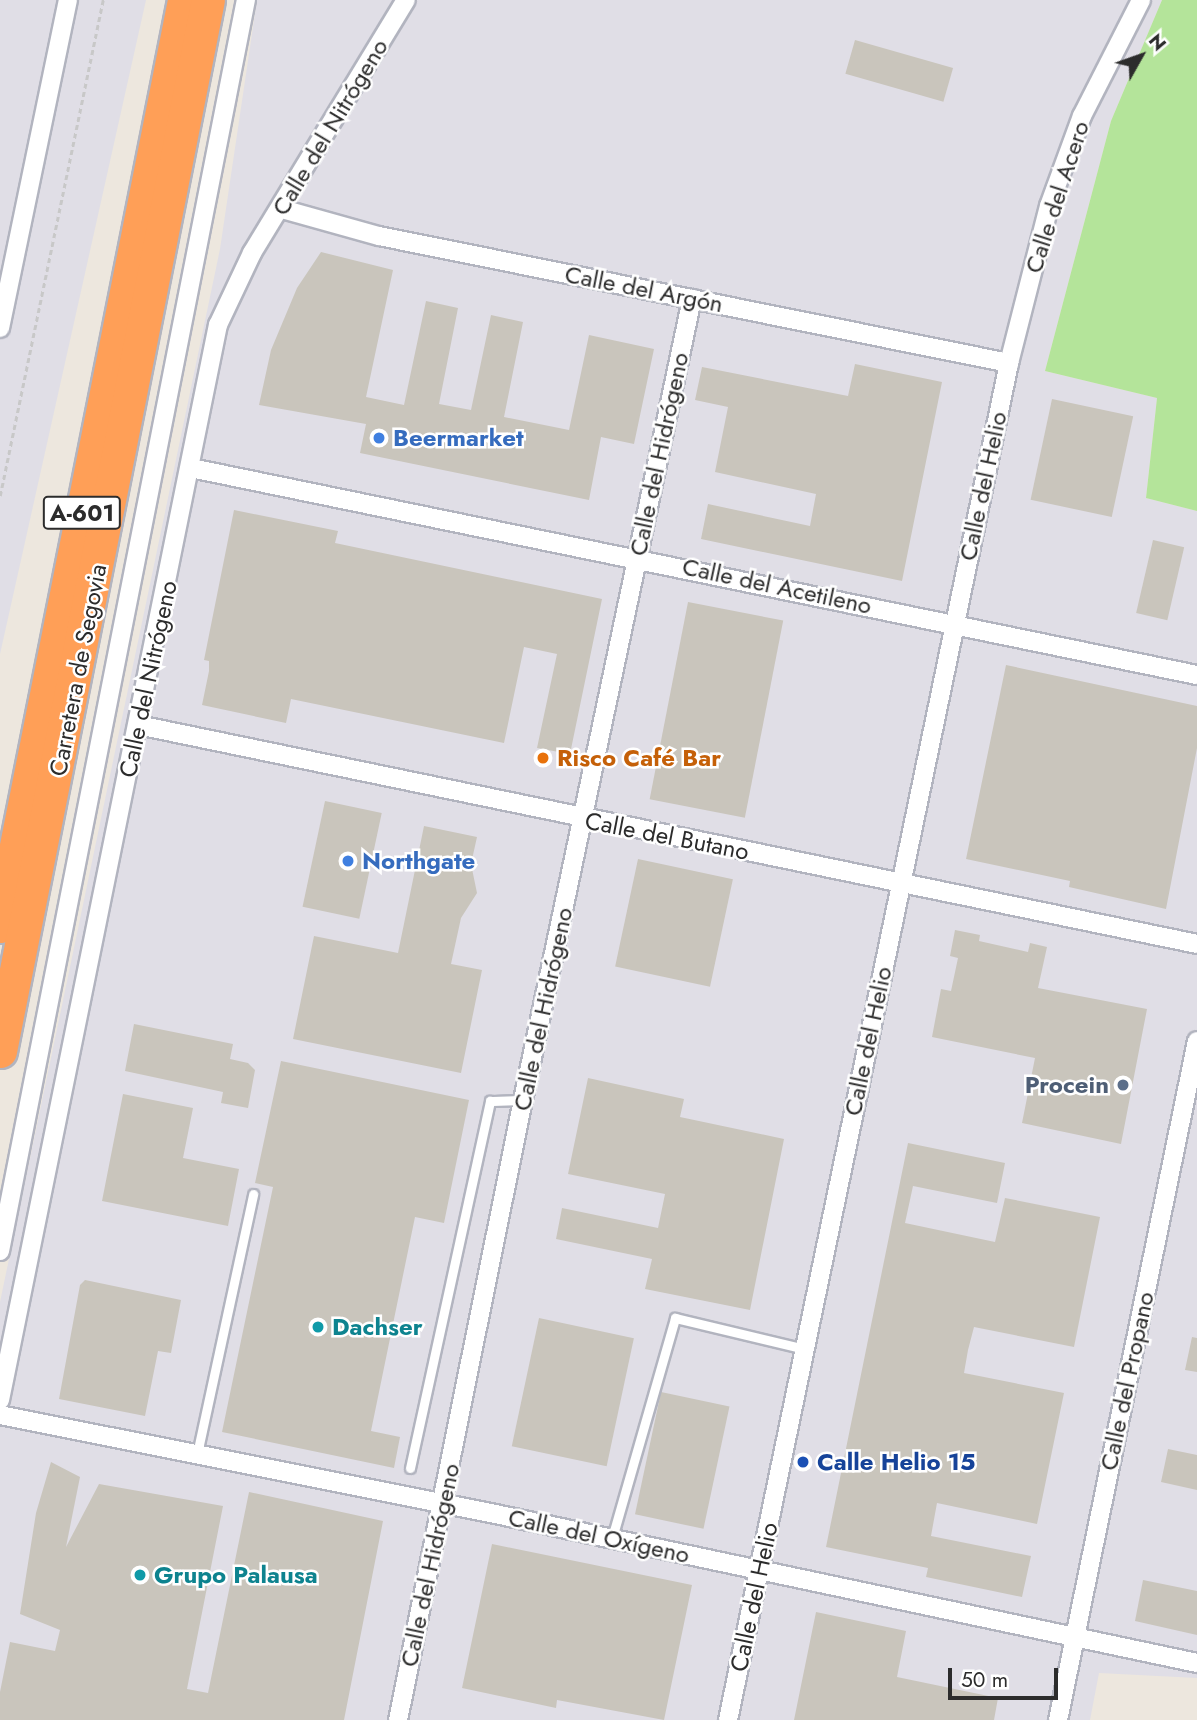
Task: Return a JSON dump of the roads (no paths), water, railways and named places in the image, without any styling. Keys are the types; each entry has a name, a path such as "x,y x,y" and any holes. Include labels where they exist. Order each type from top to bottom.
{"highway":[{"name":"Carretera de Segovia","path":"0,926 184,0"},
{"name":"Carretera de Segovia","path":"0,1051 208,0"}],"street":[{"path":"0,328 68,0"},
{"path":"0,1251 246,0"},
{"name":"Calle del Nitrógeno","path":"0,1400 218,325 252,253 282,209 406,0"},
{"name":"Calle del Acero","path":"1009,363 1049,206 1082,116 1141,0"},
{"name":"Calle del Argón","path":"282,209 379,236 1009,363"},
{"name":"Calle del Hidrógeno","path":"398,1720 523,1100 691,299"},
{"name":"Calle del Helio","path":"728,1720 1009,363"},
{"name":"Calle del Acetileno","path":"191,468 955,622 1197,675"},
{"name":"Calle del Butano","path":"138,725 1197,944"},
{"name":"Calle del Propano","path":"1058,1720 1197,1041"},
{"name":"Calle del Oxígeno","path":"0,1415 612,1538 1197,1664"}],"lane":[{"path":"410,1468 490,1101 523,1100"},
{"path":"196,1456 253,1194"},
{"path":"612,1538 675,1318 805,1349"}],"place":[{"name":"Beermarket","path":"379,438"},
{"name":"Risco Café Bar","path":"543,758"},
{"name":"Northgate","path":"348,861"},
{"name":"Procein","path":"1123,1085"},
{"name":"Dachser","path":"318,1327"},
{"name":"Calle Helio 15","path":"803,1462"},
{"name":"Grupo Palausa","path":"140,1575"}]}
